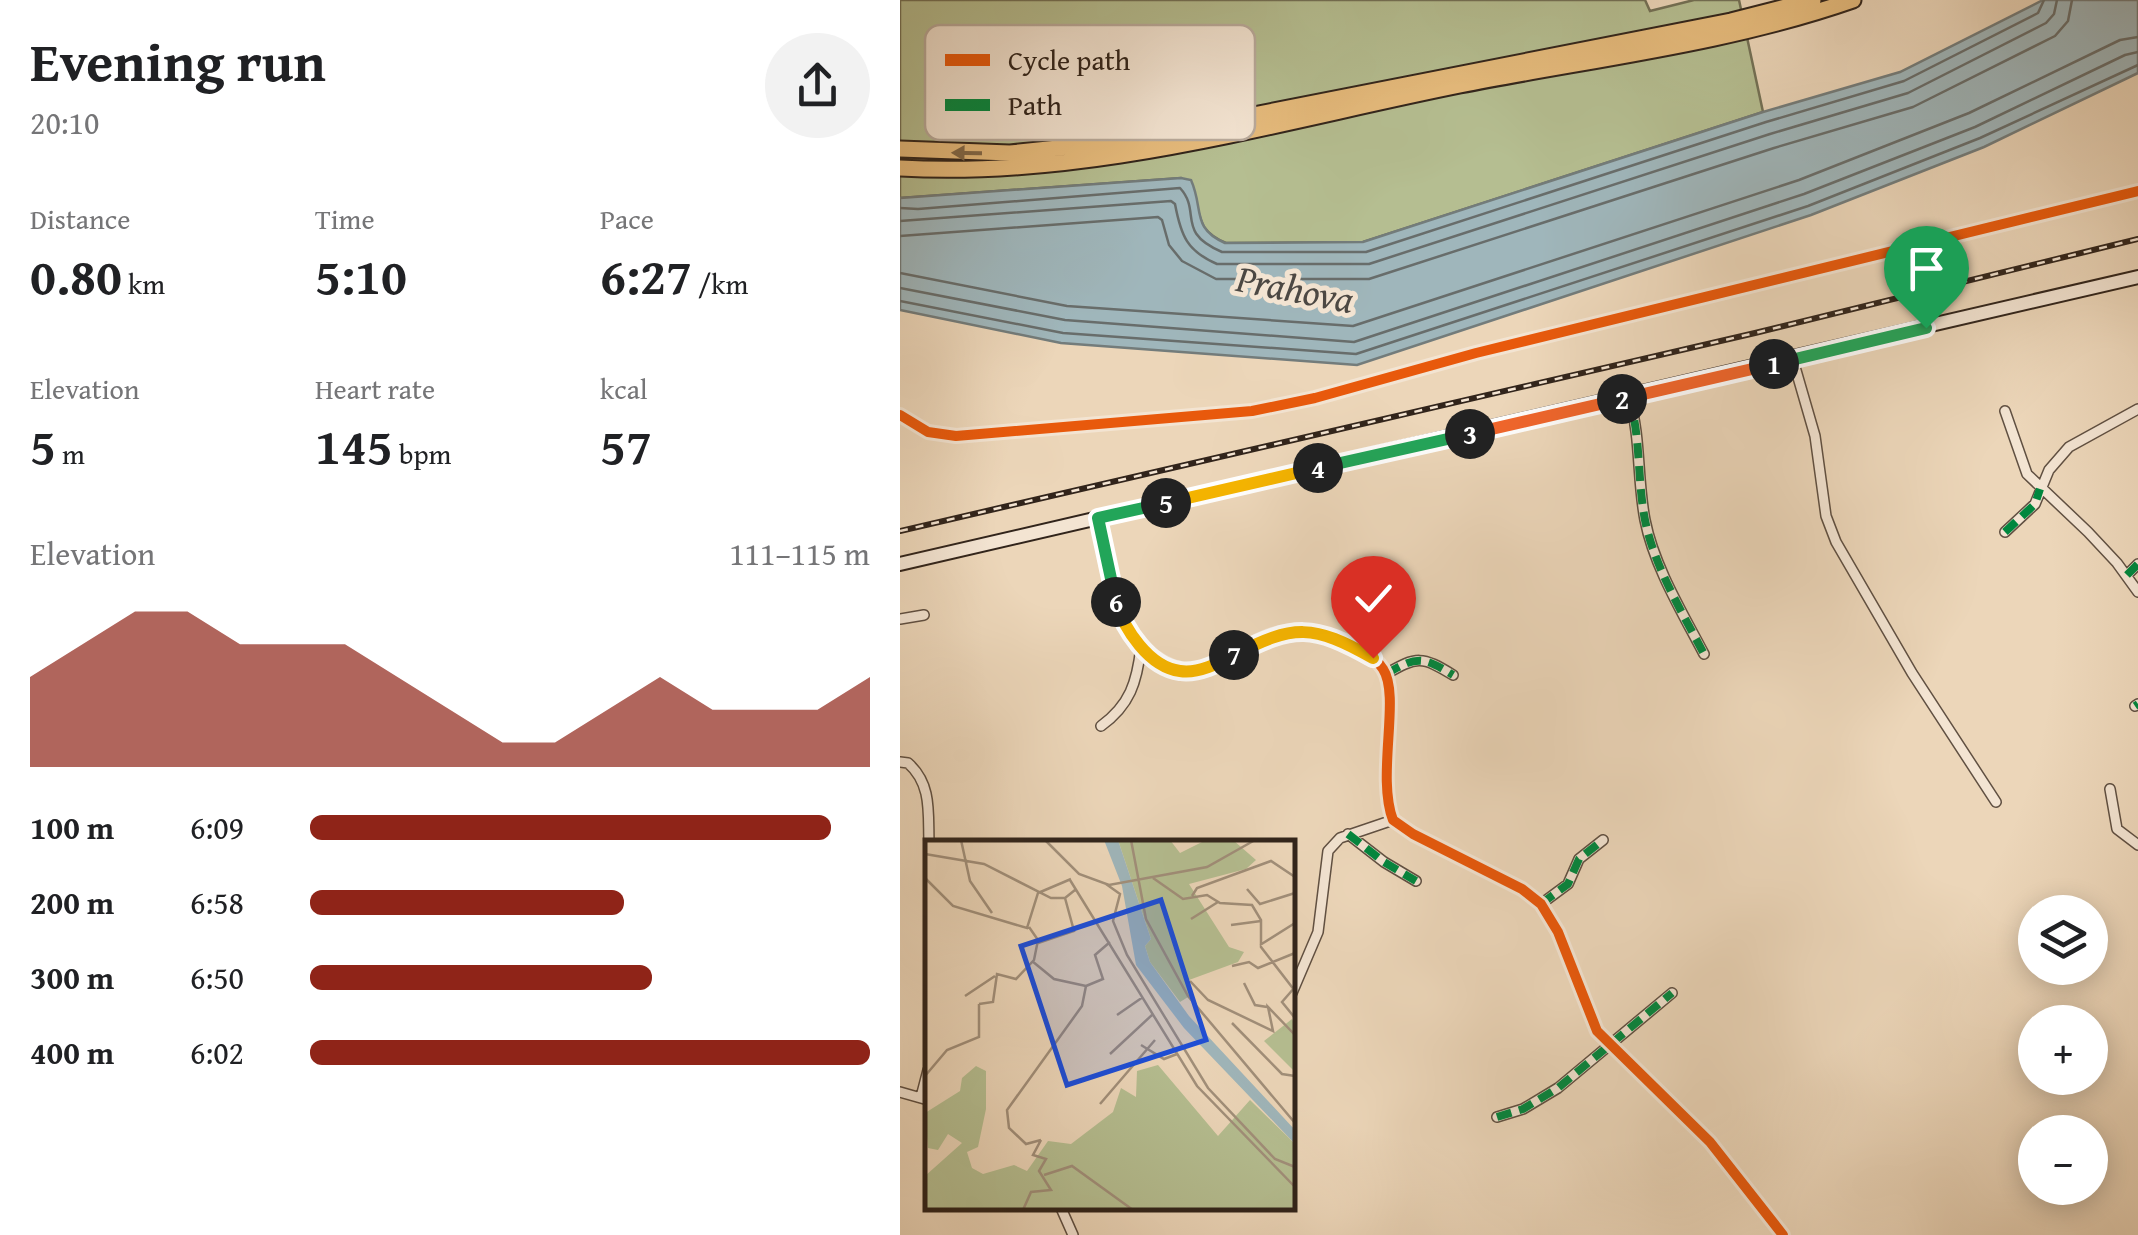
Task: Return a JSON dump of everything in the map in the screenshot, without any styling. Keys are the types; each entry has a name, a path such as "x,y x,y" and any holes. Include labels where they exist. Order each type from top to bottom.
{"highway":[{"path":"1255,115 1731,22 1813,0"},
{"path":"1255,128 1670,46 1853,0"},
{"path":"900,149 1010,153 1126,140"},
{"path":"900,168 1006,169 1118,156 1195,140"}],"main road":[{"path":"900,564 2138,277"}],"street":[{"path":"900,415 928,432 956,436 1252,410 2138,192"},
{"path":"1793,360 1816,436 1826,516 1836,542 1912,673 1996,802"},
{"path":"1629,398 1636,426 1646,526 1704,654"},
{"path":"2005,532 2035,504 2049,470 2069,447 2138,409"},
{"path":"2005,412 2020,460 2040,489 2088,532 2138,592"},
{"path":"1098,518 1124,624 1141,647 1170,668 1193,671 1222,662 1279,633 1306,632 1373,658 1386,674 1390,698 1384,776 1392,820 1522,889 1542,904 1558,932 1586,1010 1608,1044 1710,1142 1783,1235"},
{"path":"2127,576 2138,564"},
{"path":"900,619 924,615"},
{"path":"1100,726 1120,712 1133,685 1141,647"},
{"path":"1386,674 1417,659 1453,674"},
{"path":"900,762 908,763 924,782 929,840"},
{"path":"2110,790 2117,829 2138,844"},
{"path":"1295,987 1318,932 1324,860 1332,843 1392,820"},
{"path":"1348,834 1416,881"},
{"path":"1542,904 1568,884 1579,860 1604,840"},
{"path":"1497,1116 1523,1108 1558,1088 1672,993"},
{"path":"900,1092 924,1099"},
{"path":"1063,1210 1073,1235"}],"green space":[{"path":"900,0 1645,0 1650,11 1694,0 1739,0 1763,112 1363,242 1226,243 1213,236 1201,222 1190,188 1181,178 900,198"}],"water":[{"name":"Prahova","path":"2043,0 2138,0 2138,73 1984,147 1811,215 1357,365 1061,343 900,310 900,198 1181,178 1191,180 1207,231 1225,243 1363,242 1763,112 1900,72"}],"railway":[{"path":"900,531 1755,333 2138,239"}],"marked path":[{"path":"1629,398 1649,537 1670,589 1704,654"},
{"path":"2005,532 2035,504 2040,489"},
{"path":"2127,575 2138,564"},
{"path":"1386,674 1420,661 1453,675"},
{"path":"1348,834 1416,881"},
{"path":"1541,904 1568,884 1579,859 1603,840"},
{"path":"1497,1117 1523,1109 1558,1088 1672,993"}],"cycle path":[{"path":"900,415 928,432 956,436 1252,411 2138,191"},
{"path":"1097,518 1125,627 1144,649 1173,667 1191,671 1206,668 1251,644 1293,631 1344,643 1379,664 1388,681 1390,698 1387,782 1393,820 1522,889 1541,904 1558,932 1597,1031 1710,1142 1783,1235"}],"route":[{"path":"1373,658 1319,635 1288,631 1207,668 1180,672 1170,668 1141,647 1124,624 1098,518 1926,328"}]}
